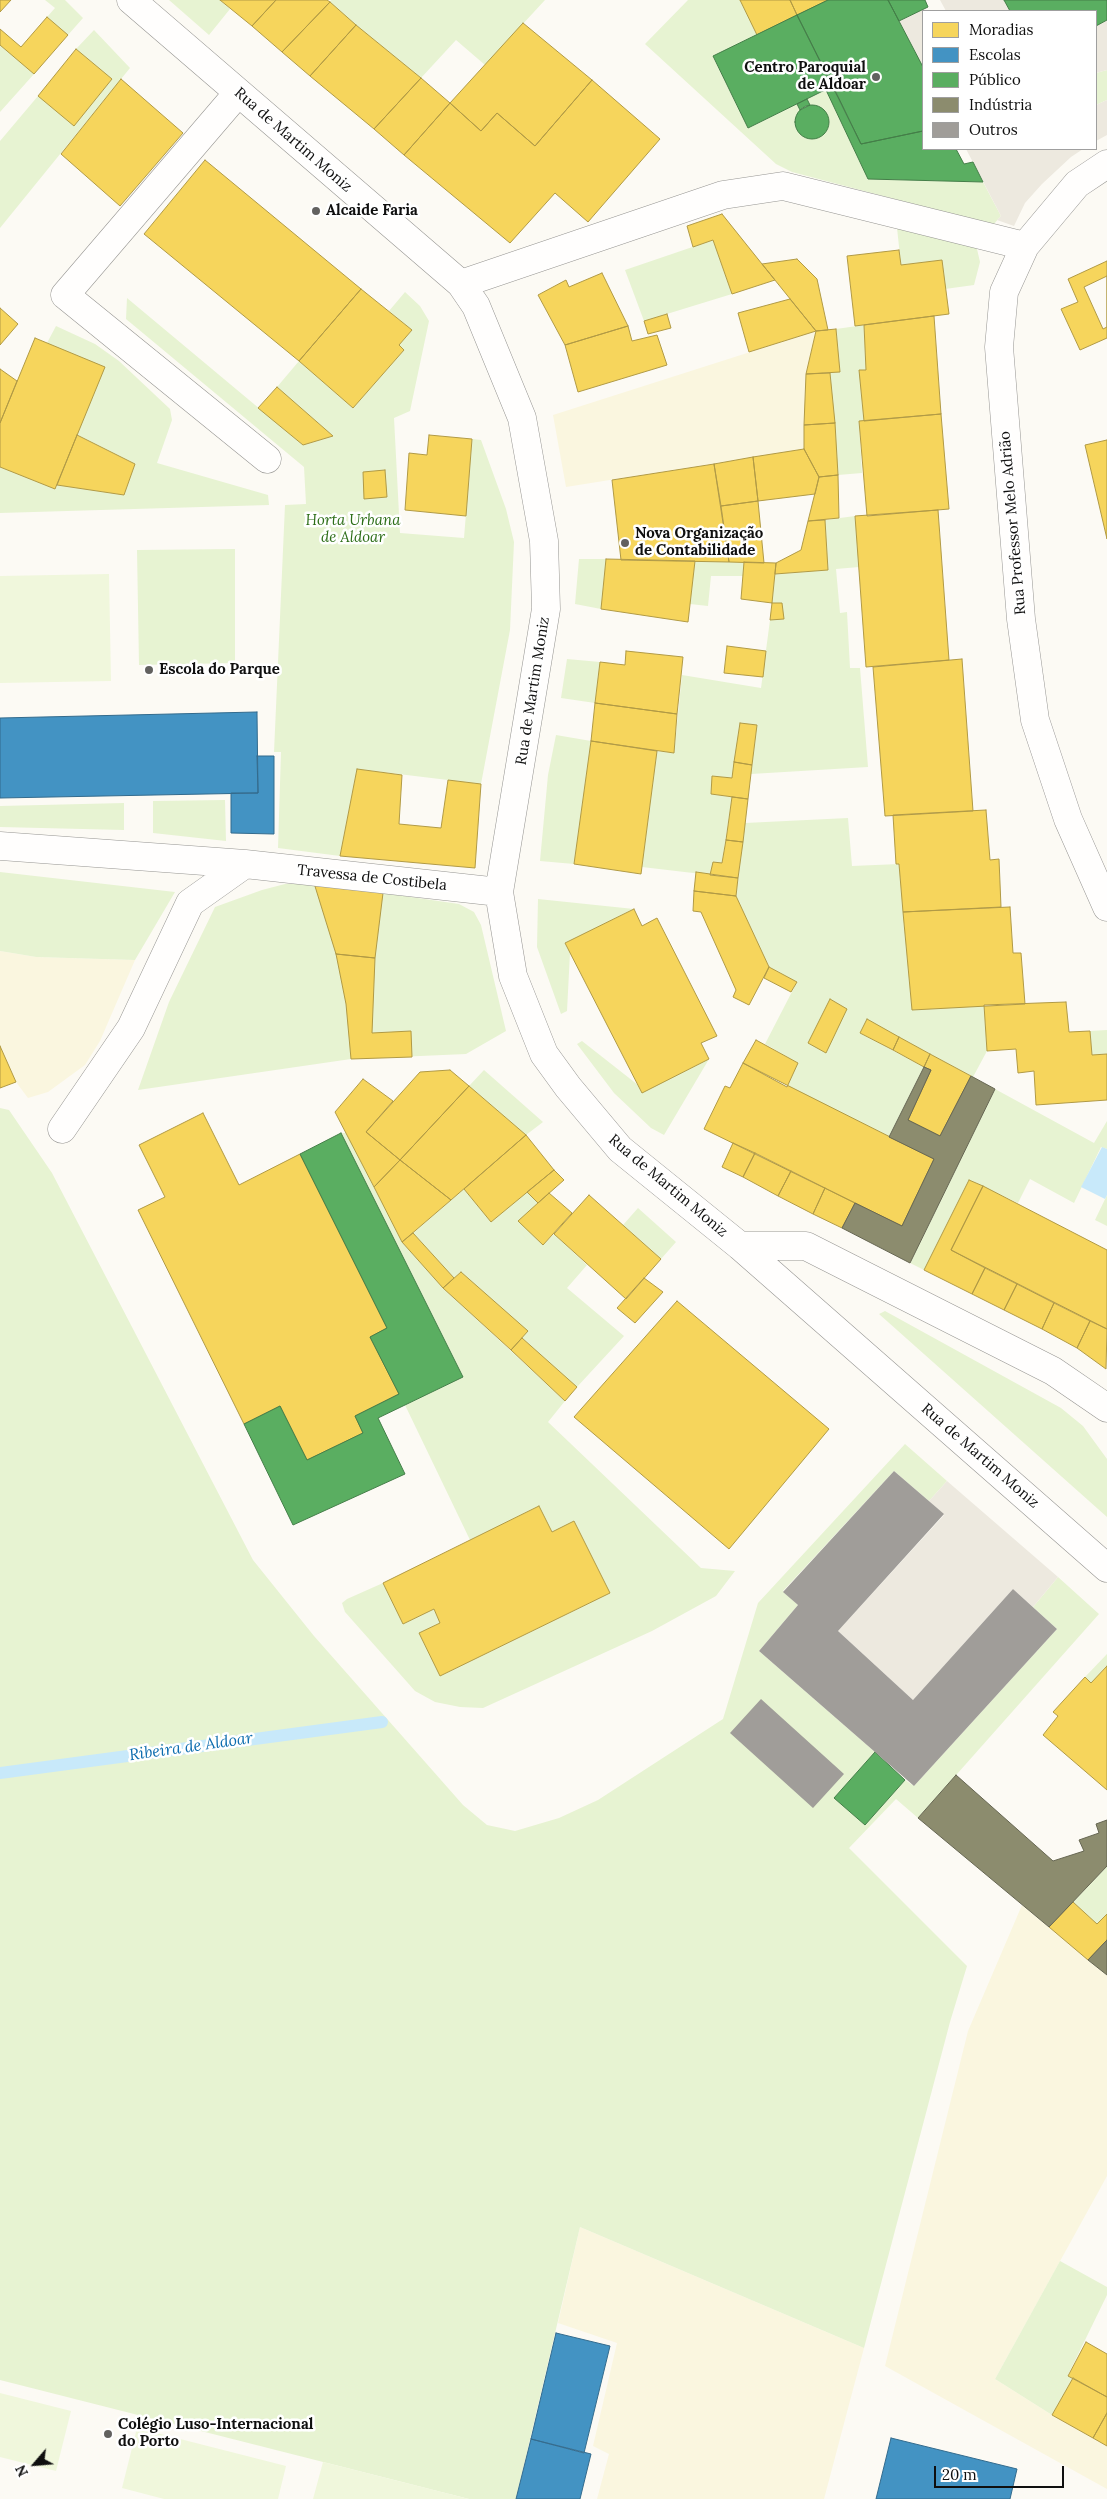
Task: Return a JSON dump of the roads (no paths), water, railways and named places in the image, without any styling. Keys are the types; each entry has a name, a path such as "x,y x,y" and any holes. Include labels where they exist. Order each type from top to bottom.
{"street":[{"name":"Rua de Martim Moniz","path":"131,0 461,284 476,306 522,418 544,541 545,627 499,892 513,976 544,1054 568,1087 620,1149 740,1246 1107,1568"},
{"path":"238,93 65,295 267,460"},
{"name":"Rua Professor Melo Adrião","path":"1107,164 1078,184 1025,246 1004,292 998,348 1021,619 1035,720 1068,819 1107,907"},
{"path":"461,284 723,195 783,186 1025,246"},
{"name":"Travessa de Costibela","path":"0,846 245,864 499,892"},
{"path":"62,1129 131,1028 190,903 245,864"},
{"name":"Rua de Martim Moniz","path":"740,1246 806,1246 1053,1371 1107,1408"}],"water":[{"path":"1102,1147 1107,1149 1107,1195 1105,1199 1081,1187"}],"waterway":[{"name":"Ribeira de Aldoar","path":"0,1773 382,1722"}],"place":[{"name":"Centro Paroquial de Aldoar","path":"876,77"},
{"name":"Alcaide Faria","path":"316,211"},
{"name":"Nova Organização de Contabilidade","path":"625,543"},
{"name":"Escola do Parque","path":"149,670"},
{"name":"Colégio Luso-Internacional do Porto","path":"108,2434"}],"park label":[{"name":"Horta Urbana de Aldoar","path":"353,530"}]}
